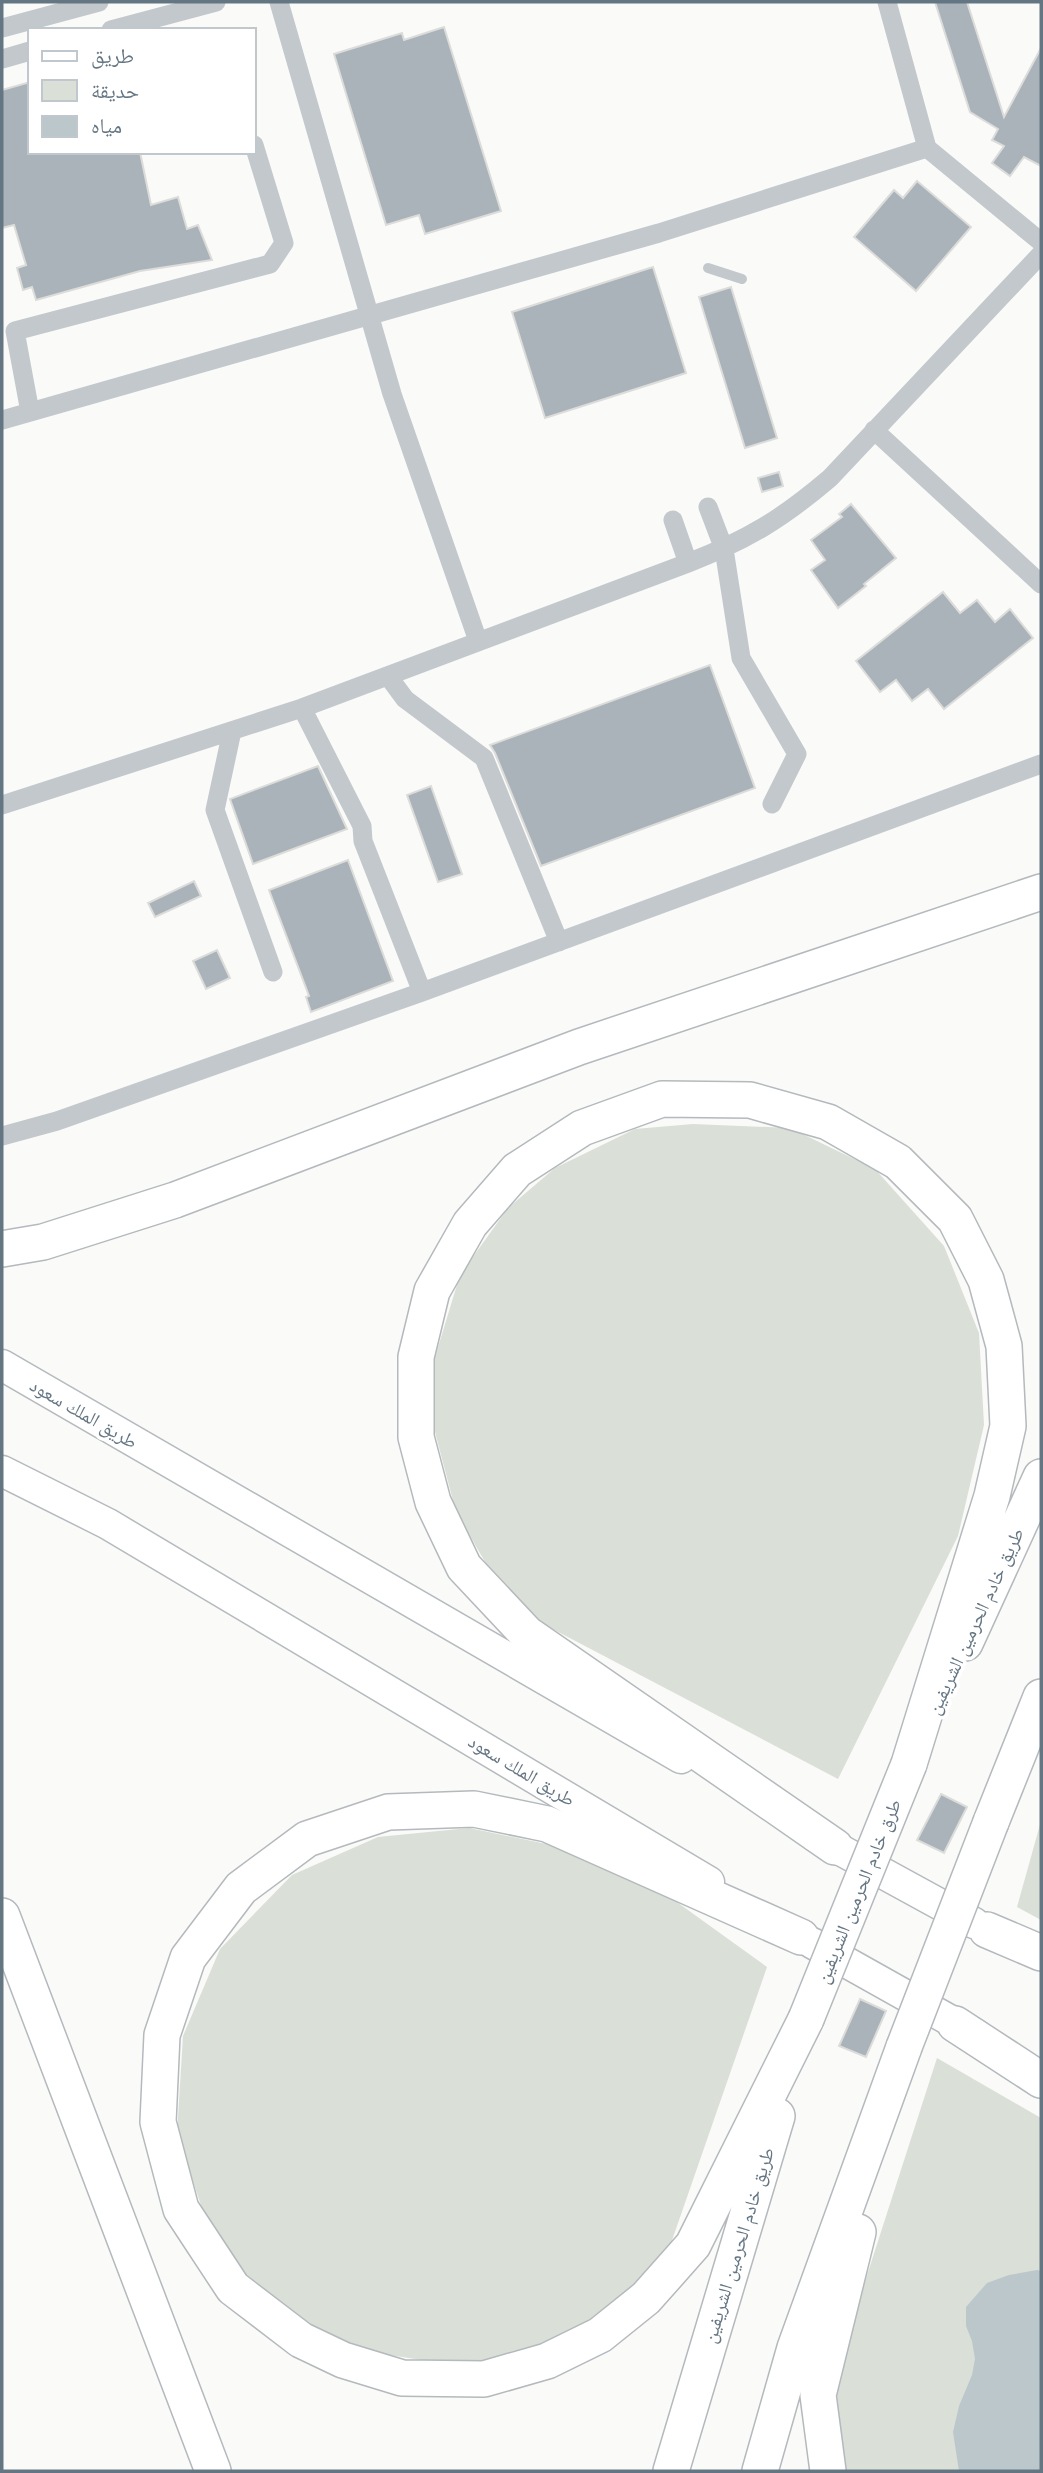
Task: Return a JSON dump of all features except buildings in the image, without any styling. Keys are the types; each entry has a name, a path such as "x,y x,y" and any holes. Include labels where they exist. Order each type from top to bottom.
{"highway":[{"path":"2,1249 43,1242 175,1200 579,1046 1041,892"},
{"path":"835,1847 527,1634 464,1567 433,1502 416,1437 416,1357 432,1291 470,1224 517,1170 582,1128 662,1099 750,1100 828,1122 898,1162 955,1219 986,1280 1004,1346 1007,1426 992,1496 909,1764"},
{"name":"طريق خادم الحرمين الشريفين","path":"909,1764 1041,1477"},
{"path":"760,2471 795,2348 904,2047 1041,1697"},
{"path":"990,1822 1041,1737"},
{"name":"طرق خادم الحرمين الشريفين","path":"806,2019 909,1764"},
{"path":"801,1937 547,1824 474,1809 388,1812 307,1839 274,1863 241,1888 188,1958 162,2035 158,2122 181,2209 233,2288 301,2340 343,2360 402,2378 484,2379 547,2361 590,2340 646,2298 693,2245 806,2019"},
{"path":"2,1916 213,2471"},
{"path":"987,1930 1041,1953"},
{"name":"طريق خادم الحرمين الشريفين","path":"671,2471 806,2019"},
{"path":"955,2024 1041,2080"},
{"path":"828,2471 818,2395 904,2047"}],"main road":[{"name":"طريق الملك سعود","path":"2,1365 835,1847 1041,1961"},
{"name":"طريق الملك سعود","path":"2,1471 108,1524 801,1937 1041,2071"}],"street":[{"path":"2,28 99,2"},
{"path":"118,28 216,2"},
{"path":"279,2 392,394 478,641"},
{"path":"887,2 927,148 1041,242"},
{"path":"2,59 28,52"},
{"path":"2,420 659,233 927,148"},
{"path":"30,412 15,331 270,264 284,243 256,152"},
{"path":"2,805 302,708 688,563 750,537 803,501 830,478 1041,254"},
{"path":"874,430 1041,584"},
{"path":"708,507 724,549 741,658 797,754 772,804"},
{"path":"673,520 688,563"},
{"path":"387,676 405,699 484,758 559,942"},
{"path":"302,708 362,826 363,841 422,992"},
{"path":"232,731 215,810 273,972"},
{"path":"2,1136 58,1121 422,992 1041,764"}],"lane":[{"path":"708,268 742,279"}],"green space":[{"path":"693,1124 790,1128 875,1169 944,1246 979,1333 984,1425 958,1536 838,1779 545,1625 498,1584 456,1512 435,1432 432,1367 460,1275 508,1208 555,1168 635,1129"},
{"path":"1041,1821 1041,1920 1017,1907"},
{"path":"469,1828 556,1846 674,1900 767,1967 669,2249 622,2300 542,2348 495,2360 441,2363 370,2352 310,2328 257,2290 206,2220 177,2134 183,2036 220,1949 292,1875 378,1837"},
{"path":"937,2058 1041,2118 1041,2471 845,2471 831,2387"}],"water":[{"path":"1041,2271 1041,2471 959,2471 953,2432 975,2359 966,2326 966,2307 987,2283 1009,2275"}]}
